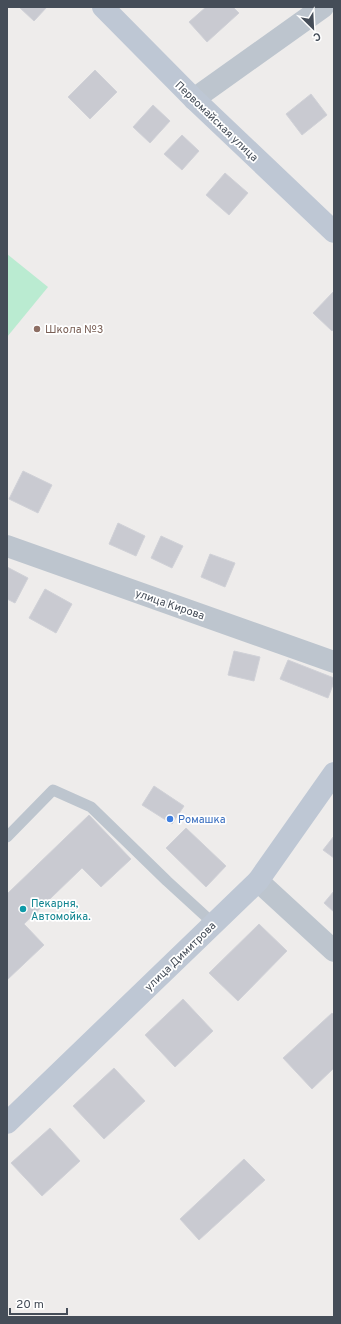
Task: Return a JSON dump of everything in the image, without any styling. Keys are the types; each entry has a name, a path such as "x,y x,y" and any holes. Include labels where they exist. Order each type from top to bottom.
{"street":[{"name":"Первомайская улица","path":"103,7 194,99 334,232"},
{"path":"194,99 323,7"},
{"name":"улица Кирова","path":"7,546 334,662"},
{"name":"улица Димитрова","path":"7,1123 258,882 334,773"},
{"path":"258,882 334,951"}],"lane":[{"path":"7,837 53,790 91,807 167,882 214,924"}],"green space":[{"path":"7,254 48,287 7,337"}],"building":[{"path":"19,7 47,7 34,21"},
{"path":"206,7 233,7 239,13 207,42 189,22"},
{"path":"95,70 117,92 90,119 68,97"},
{"path":"311,94 327,115 302,135 286,114"},
{"path":"153,105 170,121 150,143 133,127"},
{"path":"182,135 199,151 182,170 164,154"},
{"path":"225,173 248,193 229,215 206,195"},
{"path":"334,291 334,329 332,331 313,313"},
{"path":"23,471 52,485 38,513 9,499"},
{"path":"118,523 145,536 136,556 109,544"},
{"path":"161,536 183,546 172,568 151,558"},
{"path":"210,554 235,563 225,587 201,577"},
{"path":"7,567 28,578 15,603 7,599"},
{"path":"45,589 72,604 56,633 29,618"},
{"path":"234,651 260,657 254,681 228,675"},
{"path":"288,660 334,678 328,698 280,679"},
{"path":"154,786 184,806 172,824 142,805"},
{"name":"Пекарня, Автомойка.","path":"89,815 131,859 101,887 82,868 24,924 44,945 7,980 7,894"},
{"path":"186,828 226,866 206,887 166,848"},
{"path":"334,836 334,858 323,850"},
{"path":"334,891 334,912 324,903"},
{"path":"259,924 287,951 238,1001 209,973"},
{"path":"183,999 213,1031 175,1067 145,1035"},
{"path":"332,1013 334,1015 334,1068 312,1089 283,1058"},
{"path":"114,1068 145,1101 104,1139 73,1106"},
{"path":"50,1128 80,1161 42,1196 11,1163"},
{"path":"244,1159 265,1180 199,1240 180,1219"}],"place":[{"name":"Школа №3","path":"37,329"},
{"name":"Ромашка","path":"170,819"},
{"name":"Пекарня, Автомойка.","path":"23,909"}]}
